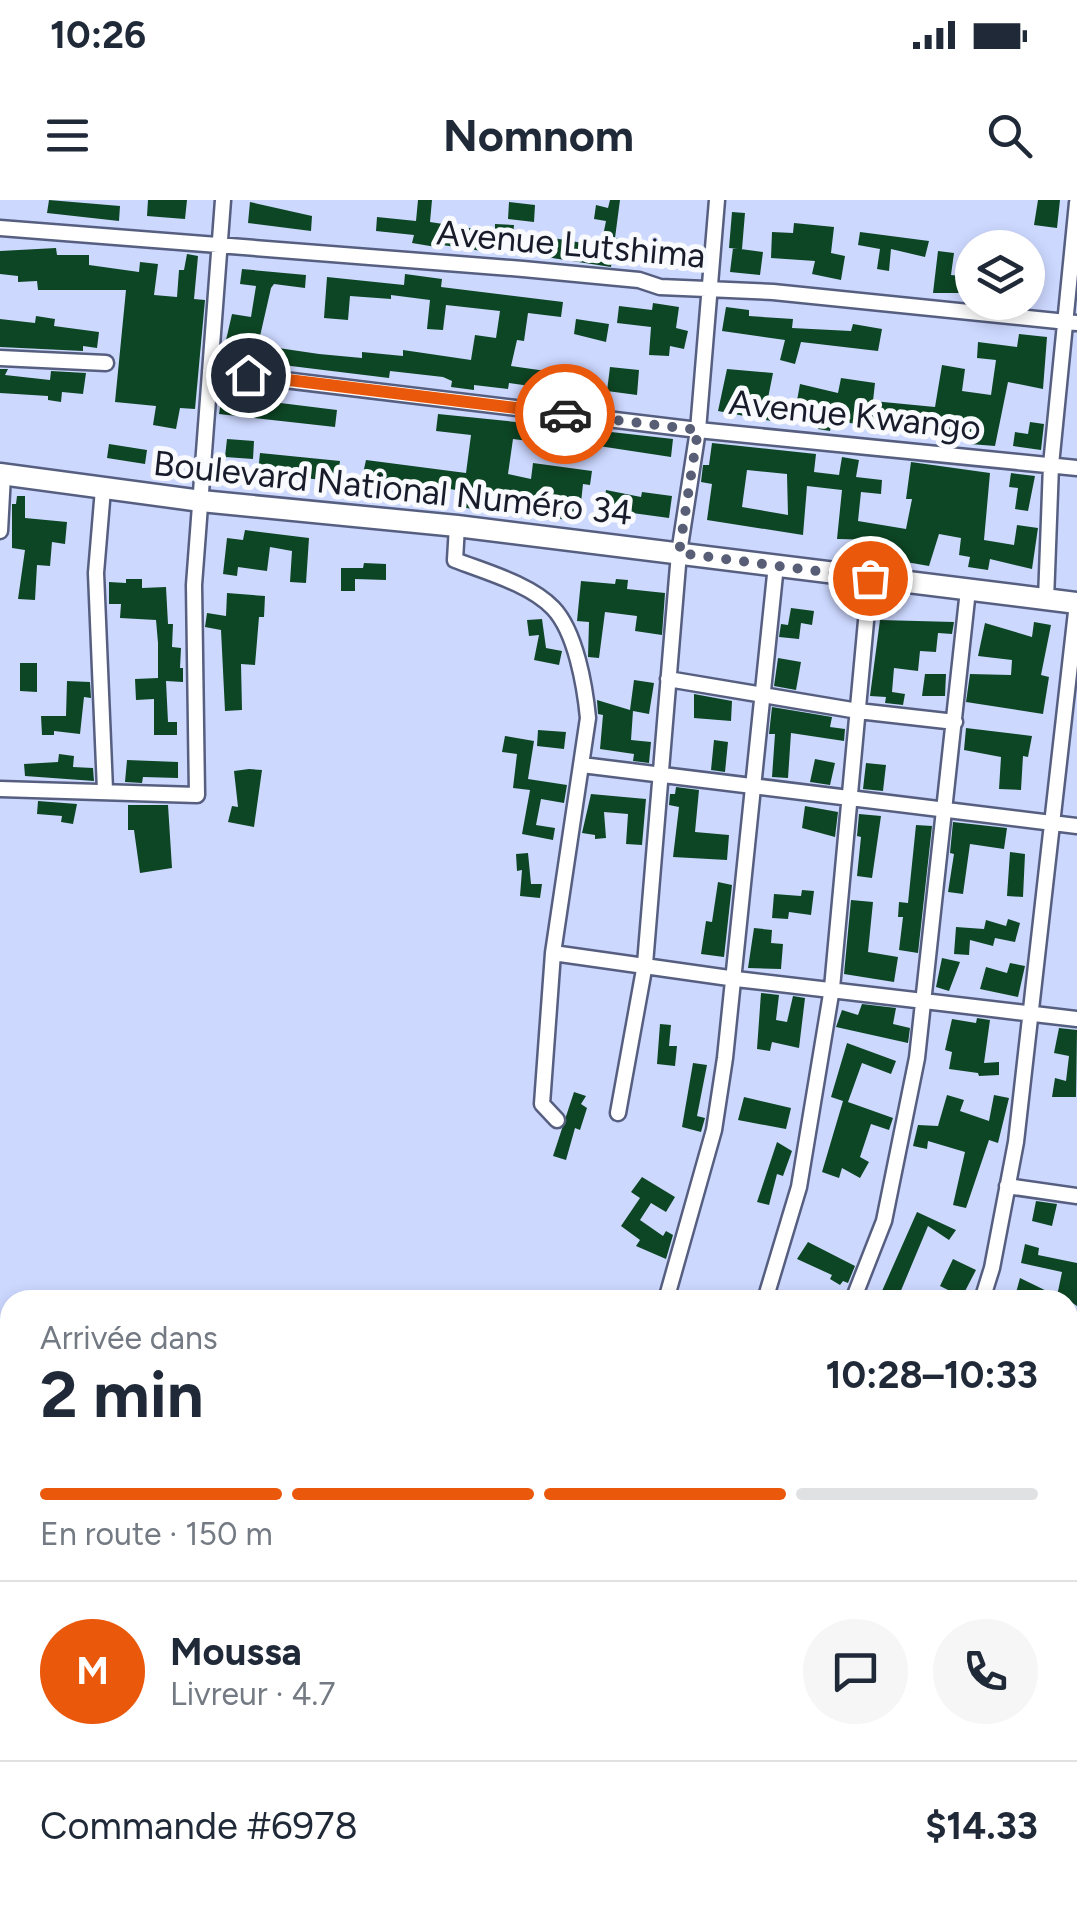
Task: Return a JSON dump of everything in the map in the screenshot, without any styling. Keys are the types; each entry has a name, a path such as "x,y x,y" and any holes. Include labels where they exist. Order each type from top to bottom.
{"main road":[{"name":"Boulevard National Numéro 34","path":"1,474 201,501 458,526 1077,603"}],"street":[{"path":"0,789 197,795 194,586 223,200"},
{"path":"618,1113 645,964 679,553 698,430 717,200"},
{"path":"1046,600 1051,465 1072,323 1077,204"},
{"name":"Avenue Lutshima","path":"0,228 639,280 660,287 708,287 1072,323"},
{"path":"0,358 106,363"},
{"name":"Avenue Kwango","path":"210,370 698,430 1077,468"},
{"path":"0,531 1,474"},
{"path":"103,489 96,573 105,790"},
{"path":"458,526 455,560 531,592 560,616 585,684 588,718 552,953 542,1104 557,1120"},
{"path":"669,1290 714,1130 736,979 760,693 776,566"},
{"path":"768,1290 799,1187 832,988 870,578"},
{"path":"858,1290 884,1221 917,1058 968,590"},
{"path":"985,1290 1016,1142 1049,823 1077,603"},
{"path":"668,679 858,711 954,722"},
{"path":"582,764 1077,826"},
{"path":"552,953 1077,1019"},
{"path":"1007,1186 1077,1196"}],"building":[{"path":"49,200 120,206 119,221 47,213"},
{"path":"148,200 187,200 185,219 147,216"},
{"path":"418,200 432,200 430,222 495,232 495,224 514,225 512,248 482,245 482,251 436,247 412,243 414,235 376,231 377,217 416,221"},
{"path":"610,200 620,200 615,238 696,251 695,267 612,261 611,267 539,256 541,236 601,246 606,221 594,219 596,205 608,208"},
{"path":"1038,200 1060,200 1057,228 1034,225"},
{"path":"250,202 312,216 311,231 248,223"},
{"path":"509,202 535,205 534,222 508,219"},
{"path":"732,212 745,213 742,249 729,248"},
{"path":"794,223 834,227 831,253 845,256 841,280 812,274 815,261 771,258 772,232 793,233"},
{"path":"860,232 929,241 925,257 891,249 889,271 877,269 880,249 858,245"},
{"path":"56,248 57,255 89,255 89,265 139,272 140,262 158,264 154,295 177,297 179,270 184,270 187,254 198,256 194,299 205,300 195,409 180,408 176,429 153,425 156,406 115,402 126,290 38,290 37,281 18,282 18,276 0,274 0,251"},
{"path":"733,248 763,252 760,275 730,272"},
{"path":"938,251 954,253 951,275 955,275 955,293 933,293"},
{"path":"242,269 306,275 305,288 274,284 271,288 258,345 319,354 362,358 362,352 403,356 403,350 471,360 475,335 496,338 500,311 446,305 443,330 427,329 430,300 391,295 391,299 350,296 348,320 324,318 327,277 404,285 405,274 442,279 441,287 563,302 561,317 528,313 524,341 517,340 511,366 553,372 551,389 509,383 508,389 474,385 474,390 451,387 452,381 443,377 390,371 389,378 234,359 233,363 221,362 232,314 251,317 256,286 240,284"},
{"path":"653,303 679,307 676,328 688,331 684,349 670,346 669,356 649,355 651,327 617,323 619,306 652,310"},
{"path":"726,307 749,310 749,316 793,319 792,328 851,331 853,324 882,329 878,351 801,342 795,364 780,360 785,340 722,331"},
{"path":"36,316 55,319 54,326 99,332 97,348 83,346 83,351 0,347 0,319 35,323"},
{"path":"576,319 609,324 606,342 574,334"},
{"path":"1019,334 1047,337 1043,389 1008,382 995,446 970,444 971,435 867,421 867,425 832,421 830,431 818,429 821,411 796,406 800,384 838,393 841,378 875,383 873,401 935,407 942,365 965,369 962,391 991,395 996,360 977,358 978,342 1017,347"},
{"path":"610,367 639,370 637,395 607,391"},
{"path":"0,369 8,369 5,375 50,380 51,371 86,373 83,394 62,392 61,402 48,400 48,396 0,393"},
{"path":"727,369 773,373 767,403 785,407 782,423 718,411"},
{"path":"238,387 251,389 249,399 337,410 335,427 219,414 222,395 237,398"},
{"path":"438,414 546,425 544,443 513,439 508,474 531,479 533,463 592,471 590,485 583,484 579,521 551,518 552,509 499,498 496,513 461,507 463,491 423,485 422,490 383,486 384,482 362,478 366,460 466,473 471,435 436,431"},
{"path":"1030,422 1044,424 1041,450 1013,446 1015,432 1028,434"},
{"path":"567,427 673,439 671,457 566,441"},
{"path":"227,439 254,441 253,459 225,457"},
{"path":"712,443 816,454 814,472 839,475 842,457 859,460 856,477 882,480 881,494 861,492 858,521 906,529 912,499 906,499 911,462 990,473 984,540 1014,545 1017,525 1038,528 1032,569 990,559 988,570 968,567 970,557 959,555 961,538 939,534 929,566 883,558 884,540 837,539 842,490 807,486 803,535 707,520 712,484 701,482 703,465 709,465","holes":["747,470 787,474 788,515 742,507"]},
{"path":"109,444 147,450 145,464 107,458"},
{"path":"260,453 340,461 337,482 258,472"},
{"path":"1011,473 1035,476 1028,511 1015,509 1018,488 1009,487"},
{"path":"606,490 641,497 642,492 672,496 669,518 603,509"},
{"path":"17,496 25,496 25,518 67,522 65,544 52,542 50,566 37,565 35,600 18,599 25,550 12,548 12,504 16,504"},
{"path":"245,530 309,538 306,583 290,582 292,551 270,547 267,571 238,567 237,576 223,574 227,538 243,540"},
{"path":"364,563 386,564 386,580 355,579 355,591 341,591 341,568 363,568"},
{"path":"126,579 142,579 142,588 166,587 168,624 173,624 172,647 181,648 183,668 183,682 166,681 168,722 177,722 177,735 154,735 154,699 136,700 135,679 158,678 158,643 156,620 120,618 121,604 109,604 109,582 126,583"},
{"path":"616,579 628,580 627,589 665,593 662,635 635,631 637,616 605,612 599,658 588,657 589,622 577,621 581,581 615,584"},
{"path":"227,593 265,596 255,665 241,664 242,710 225,711 221,630 205,627 207,613 226,616"},
{"path":"791,608 814,611 812,625 801,623 799,639 779,637 781,624 788,625"},
{"path":"542,619 546,648 562,651 559,665 534,660 539,635 529,636 527,620"},
{"path":"880,620 954,622 952,634 938,633 936,652 920,651 918,671 894,668 892,692 905,694 903,705 885,703 886,697 870,696"},
{"path":"1034,622 1051,625 1041,675 1049,677 1043,714 966,702 970,674 1011,675 1012,660 978,656 985,623 1032,637"},
{"path":"778,658 801,662 796,690 774,686"},
{"path":"20,663 37,663 37,692 20,691"},
{"path":"925,674 946,674 945,696 922,696"},
{"path":"634,680 654,683 649,714 633,711 631,740 651,742 649,763 633,761 634,754 600,749 603,715 598,714 597,700 630,710"},
{"path":"67,681 90,682 91,698 84,697 80,734 54,731 54,735 42,735 41,716 66,716"},
{"path":"694,694 732,701 731,721 694,718"},
{"path":"772,707 832,717 830,727 845,729 844,741 791,733 788,778 772,777"},
{"path":"966,728 1032,736 1028,757 1023,756 1021,790 999,789 1001,757 964,750"},
{"path":"538,730 566,732 564,749 537,746"},
{"path":"505,736 534,741 528,779 567,785 564,803 541,799 536,825 555,828 553,840 522,834 530,790 513,788 517,754 502,752"},
{"path":"714,740 728,742 725,772 711,770"},
{"path":"59,754 74,756 73,767 93,768 94,781 25,776 24,764 58,762"},
{"path":"815,759 835,763 830,785 810,782"},
{"path":"127,760 178,762 178,778 143,777 142,783 125,782"},
{"path":"866,763 886,765 883,791 863,789"},
{"path":"262,770 254,827 228,822 232,806 238,807 234,771"},
{"path":"676,787 699,790 695,832 729,835 727,860 673,857 679,807 669,805 670,794 675,794"},
{"path":"591,794 646,799 642,845 626,844 628,814 604,812 606,838 595,839 595,835 582,833"},
{"path":"38,801 77,804 73,824 61,822 62,816 37,814"},
{"path":"128,805 168,805 172,868 140,873 134,830 128,830"},
{"path":"805,806 838,812 835,837 802,828"},
{"path":"859,814 881,816 872,878 857,876"},
{"path":"953,822 1007,828 1004,849 970,844 963,894 948,892 954,854 950,853"},
{"path":"916,825 932,826 918,953 899,950 903,917 898,917 899,902 908,903"},
{"path":"1010,852 1025,854 1023,897 1007,896"},
{"path":"528,853 531,884 542,884 540,898 520,896 522,870 517,871 516,854"},
{"path":"718,882 732,885 724,957 701,954 706,921 712,922"},
{"path":"802,890 814,891 811,915 789,912 788,919 772,918 774,894 801,896"},
{"path":"851,900 873,902 868,952 898,957 894,982 844,974"},
{"path":"1008,919 1020,923 1015,942 995,938 993,946 970,940 969,955 954,954 956,927 984,929 986,920 1006,926"},
{"path":"754,928 772,930 771,943 783,944 781,969 748,968"},
{"path":"942,958 960,962 949,991 936,987"},
{"path":"1010,963 1025,966 1018,997 980,989 986,967 1007,973"},
{"path":"761,993 779,995 776,1020 787,1022 793,996 805,998 799,1048 772,1042 770,1051 757,1049"},
{"path":"862,1004 896,1008 893,1024 910,1028 908,1043 836,1027 842,1010 858,1015"},
{"path":"977,1018 990,1020 984,1063 999,1062 999,1075 979,1076 949,1069 952,1052 945,1050 952,1019 976,1023"},
{"path":"660,1024 671,1025 669,1046 677,1046 675,1066 657,1064"},
{"path":"1059,1028 1077,1030 1076,1097 1052,1097 1055,1078 1066,1081 1069,1056 1054,1053"},
{"path":"847,1043 896,1061 891,1074 862,1063 848,1102 893,1118 889,1130 871,1124 860,1157 869,1162 860,1178 842,1168 839,1178 822,1172 843,1101 831,1097"},
{"path":"693,1063 707,1065 697,1116 705,1118 701,1132 682,1127"},
{"path":"574,1092 586,1096 581,1104 587,1108 580,1130 575,1128 566,1160 553,1156"},
{"path":"947,1095 964,1100 960,1111 989,1121 994,1095 1009,1098 998,1143 989,1140 966,1208 953,1205 965,1152 928,1141 927,1149 913,1146 918,1125 938,1126"},
{"path":"744,1097 791,1108 786,1129 738,1120"},
{"path":"777,1142 792,1151 783,1176 777,1174 769,1205 757,1202"},
{"path":"642,1177 675,1197 666,1212 651,1203 640,1220 663,1236 666,1231 673,1235 666,1259 636,1246 640,1240 621,1226 640,1198 631,1192"},
{"path":"1036,1201 1057,1204 1052,1226 1032,1221"},
{"path":"917,1212 956,1230 949,1240 928,1226 901,1290 882,1290"},
{"path":"808,1242 855,1266 848,1283 843,1281 840,1285 830,1279 832,1275 797,1259"},
{"path":"1025,1244 1039,1248 1038,1255 1077,1263 1077,1290 1058,1290 1062,1272 1021,1263"},
{"path":"953,1259 976,1270 966,1290 940,1286"},
{"path":"1020,1278 1045,1290 1017,1290"}],"way so far":[{"path":"565,414 698,430 679,553 870,578"}],"route":[{"path":"248,375 565,414"}]}
